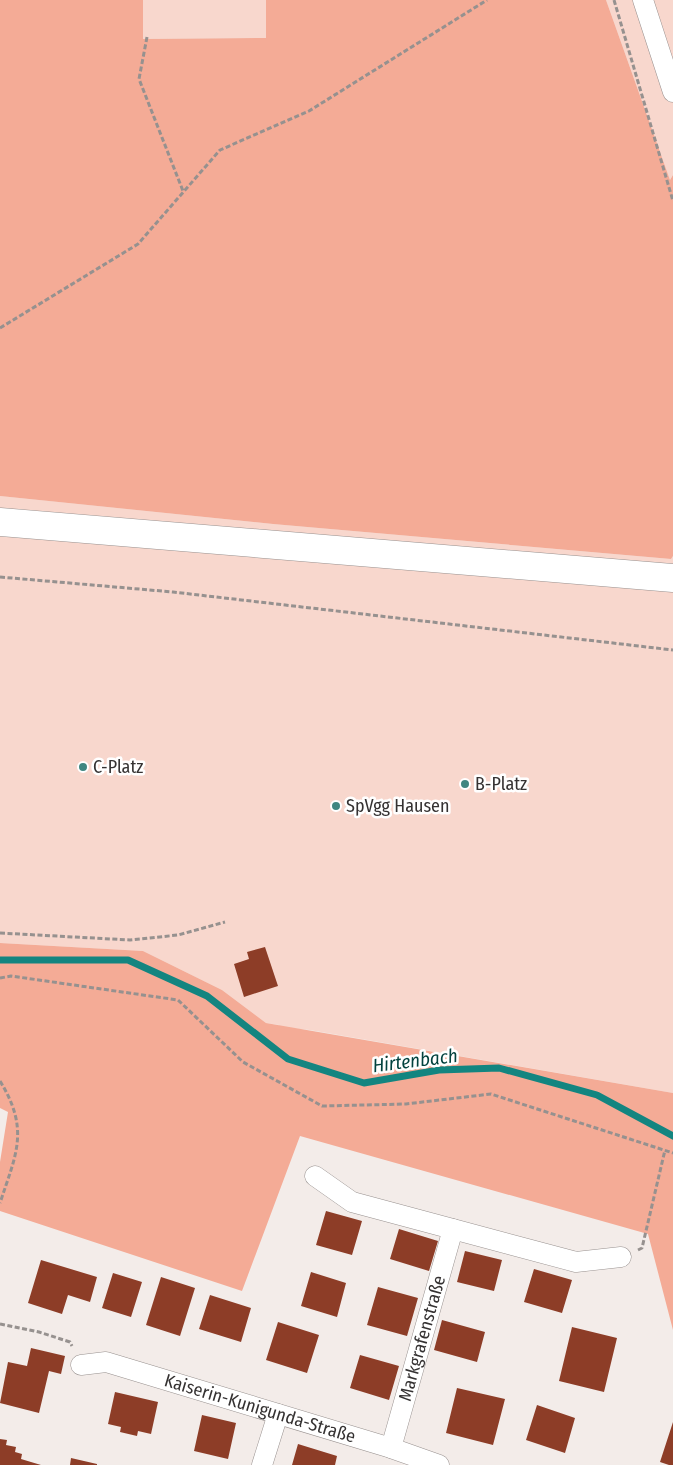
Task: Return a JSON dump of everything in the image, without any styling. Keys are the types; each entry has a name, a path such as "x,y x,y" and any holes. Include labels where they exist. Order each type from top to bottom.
{"street":[{"path":"643,0 673,92"},
{"path":"0,522 673,578"},
{"path":"315,1176 352,1202 452,1229 576,1262 621,1258"},
{"name":"Markgrafenstraße","path":"391,1448 452,1229"},
{"name":"Kaiserin-Kunigunda-Straße","path":"81,1365 106,1362 391,1448 439,1465"},
{"path":"262,1465 278,1414"}],"path":[{"path":"0,328 138,244 220,150 309,111 487,0"},
{"path":"614,0 673,201"},
{"path":"147,37 139,79 183,191"},
{"path":"0,577 173,592 673,650"},
{"path":"0,934 130,940 178,935 225,922"},
{"path":"0,978 11,976 178,1000 243,1062 322,1106 406,1104 491,1094 673,1153"},
{"path":"0,1081 13,1103 19,1145 0,1203"},
{"path":"621,1258 642,1248 665,1150"},
{"path":"0,1324 39,1332 70,1342 81,1365"}],"shaded area":[{"path":"0,0 143,0 143,39 266,38 266,0 606,0 670,180 673,175 673,556 671,559 273,524 0,496"},
{"path":"143,0 266,0 267,38 143,39"},
{"path":"606,0 673,0 673,175 670,180"},
{"name":"SpVgg Hausen","path":"0,496 273,524 671,559 673,556 673,1093 310,1030 279,1027 279,1025 266,1023 222,990 143,951 0,943"},
{"path":"0,943 143,951 222,990 266,1023 673,1093 673,1330 648,1234 300,1136 242,1291 0,1211 0,1162 8,1112 0,1108"}],"building":[{"path":"265,947 278,986 244,997 234,964 249,959 247,952"},
{"path":"326,1211 362,1221 352,1255 316,1245"},
{"path":"399,1229 438,1241 429,1271 390,1259"},
{"path":"465,1251 502,1260 494,1291 457,1282"},
{"path":"41,1260 97,1277 90,1302 68,1295 62,1314 28,1303"},
{"path":"534,1269 572,1280 562,1313 524,1302"},
{"path":"311,1272 346,1283 337,1317 301,1306"},
{"path":"113,1273 142,1282 131,1317 102,1308"},
{"path":"161,1277 195,1288 180,1336 146,1325"},
{"path":"378,1287 418,1298 407,1336 367,1325"},
{"path":"210,1295 251,1308 241,1342 199,1329"},
{"path":"442,1320 485,1332 477,1362 434,1350"},
{"path":"278,1322 319,1335 307,1373 266,1360"},
{"path":"572,1327 617,1338 604,1392 559,1381"},
{"path":"31,1348 65,1356 61,1374 49,1371 39,1413 0,1403 8,1362 27,1366"},
{"path":"360,1355 399,1366 389,1400 350,1388"},
{"path":"457,1388 505,1399 493,1445 446,1433"},
{"path":"115,1392 158,1402 151,1434 138,1431 137,1436 120,1432 121,1427 108,1424"},
{"path":"537,1405 575,1418 565,1453 526,1440"},
{"path":"202,1415 236,1423 228,1459 194,1451"},
{"path":"673,1422 673,1465 669,1465 660,1462"},
{"path":"0,1439 7,1440 6,1445 16,1447 15,1452 22,1454 21,1459 41,1465 0,1465"},
{"path":"298,1444 337,1456 335,1465 292,1465"},
{"path":"71,1458 97,1464 97,1465 70,1465"}],"waterway":[{"name":"Hirtenbach","path":"0,960 128,960 207,996 288,1059 364,1083 439,1070 499,1068 597,1095 673,1136"}],"place":[{"name":"C-Platz","path":"83,767"},
{"name":"B-Platz","path":"465,784"},
{"name":"SpVgg Hausen","path":"336,806"}]}
